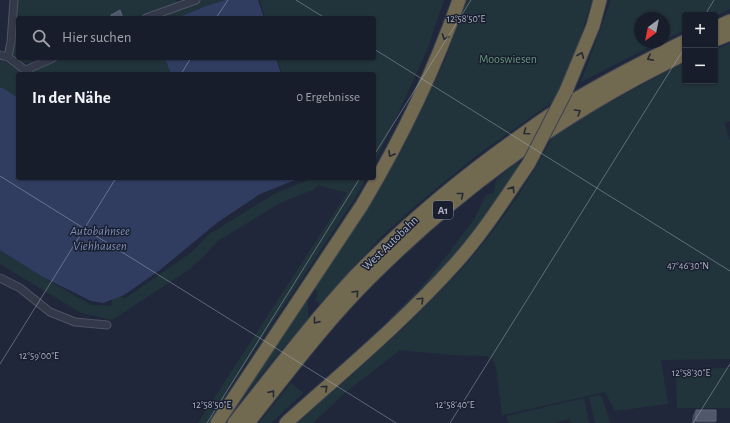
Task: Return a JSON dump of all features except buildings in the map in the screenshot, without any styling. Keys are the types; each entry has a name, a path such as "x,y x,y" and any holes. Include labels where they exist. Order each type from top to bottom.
{"highway":[{"path":"217,423 362,204 383,169 421,95 438,57 459,0"},
{"path":"286,423 400,322 457,262 485,226 529,163 566,91 593,26 600,0"},
{"path":"718,27 730,21"},
{"path":"718,39 730,34"},
{"name":"West Autobahn","path":"234,423 317,319 341,292 389,243 438,198 484,162 551,114 641,62 682,42"},
{"name":"West Autobahn","path":"248,423 341,309 369,279 445,208 498,166 567,118 609,93 682,56"}],"street":[{"path":"8,57 11,42 14,0"},
{"path":"152,16 196,0"},
{"path":"0,55 8,57 28,72 49,60"},
{"path":"0,278 20,288 50,312 75,322 107,325"}],"green space":[{"path":"15,0 176,0 177,3 139,16 19,16 15,10"},
{"path":"201,0 225,0 182,16 160,16"},
{"path":"260,0 444,0 427,50 376,159 376,72 281,72 278,60 376,60 376,16 264,16"},
{"name":"Mooswiesen","path":"466,0 592,0 573,60 554,101 477,155 415,206 382,236 320,304 315,300 318,295 314,288 388,172 408,136 446,58"},
{"path":"611,0 730,0 730,9 718,15 718,12 682,12 682,31 670,37 670,12 634,12 634,48 647,48 581,82"},
{"path":"12,42 16,42 16,60 12,52"},
{"path":"730,43 730,121 724,123 730,141 730,359 661,360 668,404 615,411 605,392 502,415 496,368 493,360 487,356 450,355 400,350 346,392 313,423 297,423 405,327 464,267 494,230 518,196 553,136 590,113 682,64 682,84 718,84 718,49"},
{"path":"0,58 20,72 16,72 16,97 3,88 0,88"},
{"path":"16,60 32,60 32,62 26,63"},
{"path":"54,60 166,60 170,72 32,72"},
{"path":"517,162 519,164 470,236 415,298 391,321 389,319 420,289 448,254 475,218 486,195 494,193 496,180"},
{"path":"365,180 355,198 225,395 221,409 210,423 198,423 347,193 318,185 313,190 280,203 218,241 187,271 112,320 81,313 0,264 0,250 91,305 111,306 114,293 120,295 124,299 192,252 211,233 276,193 306,181"},
{"path":"308,301 308,319 273,360 226,420 303,302"},
{"path":"730,368 730,408 677,408 676,369"},
{"path":"291,383 303,393 271,423 259,423"},
{"path":"598,395 602,397 610,423 595,423 589,397"},
{"path":"584,398 589,423 572,423 570,419 554,423 508,423 507,416"}],"water":[{"path":"225,0 258,0 263,16 182,16"},
{"path":"166,60 277,60 280,72 170,72"},
{"name":"Autobahnsee Viehhausen","path":"0,88 3,88 16,97 16,180 295,180 260,194 218,222 160,270 124,295 103,303 91,301 41,276 0,250"}]}
